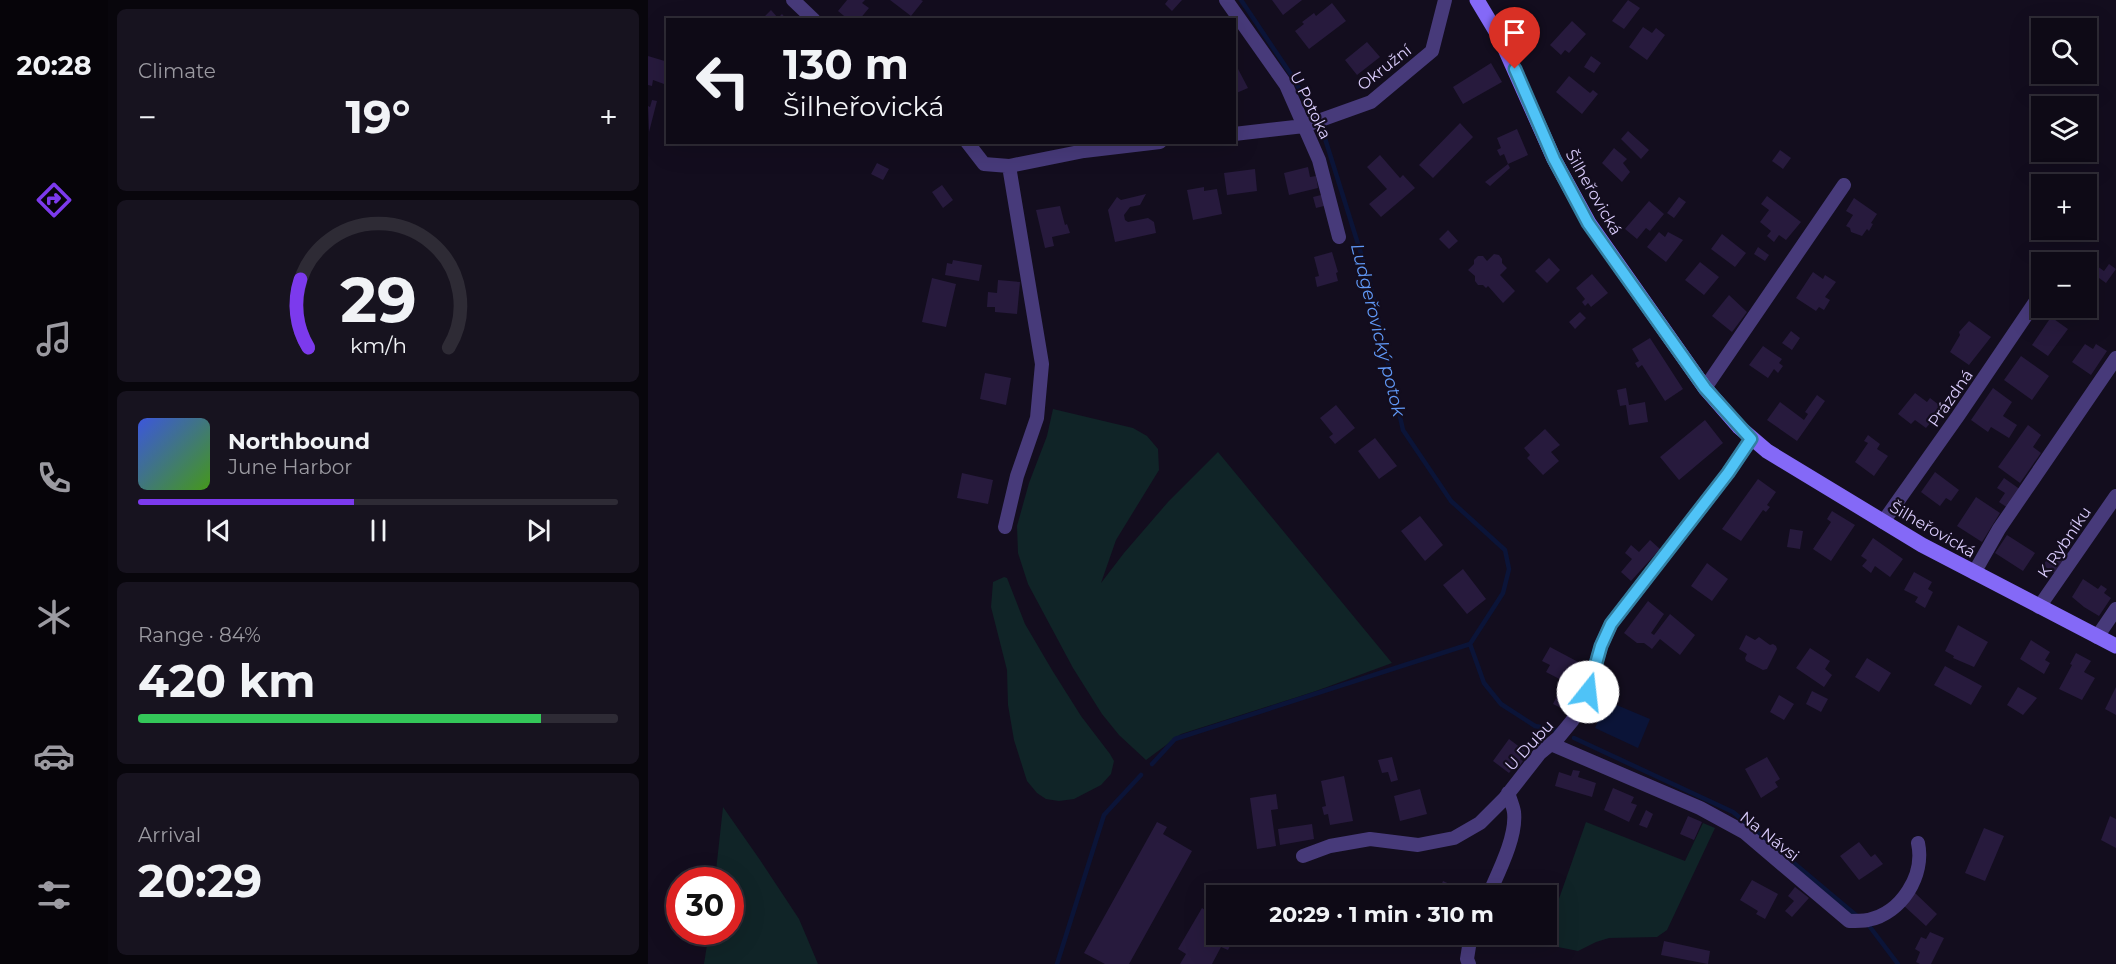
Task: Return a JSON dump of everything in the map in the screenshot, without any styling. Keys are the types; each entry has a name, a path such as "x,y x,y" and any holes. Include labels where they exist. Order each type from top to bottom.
{"street":[{"path":"794,0 812,18"},
{"name":"U Potoka","path":"1226,0 1286,85 1319,160 1339,237"},
{"name":"Okružní","path":"1236,134 1304,126 1371,102 1432,51 1445,0"},
{"name":"Šilheřovická","path":"1477,0 1501,40 1554,159 1588,223 1705,388 1751,439 1767,452 1883,522 2039,608 2116,646"},
{"path":"969,144 984,164 1009,166 1084,151 1143,144"},
{"path":"1005,527 1017,476 1037,418 1042,364 1009,166"},
{"path":"1705,388 1844,185"},
{"name":"Prázdná","path":"1883,522 2031,308"},
{"name":"Šilheřovická","path":"1974,573 1999,529 2116,358"},
{"name":"U Dubu","path":"1303,856 1330,846 1370,839 1418,845 1454,838 1480,823 1508,793 1539,753 1551,744 1572,721 1588,692 1601,646 1611,624 1728,473 1751,439"},
{"name":"K Rybníku","path":"2039,608 2116,496"},
{"path":"2097,637 2116,609"},
{"name":"Na Návsi","path":"1551,744 1700,808 1744,832 1849,921 1870,920 1889,910 1900,900 1912,886 1919,871 1918,843"},
{"path":"1493,885 1512,832 1514,813 1508,793"},
{"path":"1469,945 1467,959 1469,964"}],"green space":[{"path":"1053,409 1133,428 1147,436 1158,449 1159,470 1116,540 1101,583 1168,502 1218,452 1392,663 1316,691 1181,734 1146,760 1119,735 1102,714 1073,668 1028,584 1018,553 1017,526 1029,483 1047,436"},
{"path":"1007,578 1025,624 1052,670 1081,716 1114,761 1111,774 1101,785 1074,799 1059,801 1046,799 1037,793 1027,781 1014,740 1008,705 1007,670 991,607 993,582"},
{"path":"723,807 799,919 818,964 704,964 707,945 744,945 744,867 716,867"},
{"path":"1586,822 1685,861 1703,823 1715,828 1667,930 1657,937 1609,938 1578,951 1548,945 1557,945 1557,904"}],"water":[{"path":"1607,701 1650,719 1638,748 1595,728"}],"building":[{"path":"847,0 865,0 862,3 869,8 861,18 847,18 838,11"},
{"path":"890,0 921,0 923,1 911,16"},
{"path":"1168,0 1182,0 1172,11 1165,4"},
{"path":"1272,0 1302,0 1283,15"},
{"path":"1628,0 1640,8 1624,29 1612,21"},
{"path":"1332,3 1346,21 1309,49 1295,31 1304,24 1302,22 1314,13 1316,16"},
{"path":"771,10 778,18 763,18"},
{"path":"1572,21 1586,34 1569,53 1565,50 1561,55 1550,45"},
{"path":"1643,27 1652,33 1656,28 1665,35 1647,60 1629,47"},
{"path":"1367,42 1380,57 1357,75 1345,60"},
{"path":"648,56 666,61 664,84 653,80 652,86 648,85"},
{"path":"1591,56 1601,63 1594,73 1584,67"},
{"path":"1491,63 1502,82 1463,104 1453,87"},
{"path":"1236,67 1248,88 1236,93"},
{"path":"1569,76 1590,93 1593,90 1598,94 1582,114 1556,92"},
{"path":"652,100 657,101 649,132 648,106 650,107"},
{"path":"1460,123 1473,137 1433,178 1419,165"},
{"path":"1517,129 1528,155 1508,164 1504,154 1500,156 1497,150 1501,148 1497,138"},
{"path":"1628,131 1649,150 1641,159 1621,139"},
{"path":"1614,148 1627,159 1623,163 1630,172 1622,182 1602,163"},
{"path":"1780,150 1791,158 1783,169 1772,161"},
{"path":"1380,155 1400,178 1403,175 1415,188 1381,217 1369,204 1387,189 1367,167"},
{"path":"877,163 889,169 883,180 871,174"},
{"path":"1508,164 1510,168 1490,186 1485,182"},
{"path":"1308,167 1310,177 1316,176 1318,188 1289,195 1284,173"},
{"path":"1255,169 1257,191 1227,195 1224,173"},
{"path":"942,185 953,200 943,208 932,192"},
{"path":"1204,187 1204,191 1217,189 1222,214 1193,220 1187,190"},
{"path":"1146,194 1140,205 1130,207 1124,215 1125,220 1128,222 1148,218 1154,222 1156,233 1115,242 1108,210 1117,197 1121,200"},
{"path":"1325,194 1328,205 1316,208 1313,197"},
{"path":"1767,196 1801,222 1786,240 1779,235 1774,242 1767,236 1771,231 1760,222 1769,210 1761,204"},
{"path":"1679,197 1686,202 1674,218 1667,213"},
{"path":"1854,198 1877,214 1869,231 1867,229 1862,236 1851,232 1846,226 1853,215 1846,211"},
{"path":"1649,201 1664,214 1650,231 1646,228 1637,239 1625,229"},
{"path":"1060,206 1065,225 1067,224 1070,233 1052,237 1054,246 1045,248 1036,210"},
{"path":"1448,230 1458,241 1449,249 1439,239"},
{"path":"1659,232 1665,237 1668,232 1683,240 1666,262 1647,247"},
{"path":"1722,234 1746,253 1735,267 1711,249"},
{"path":"1758,247 1769,255 1765,261 1754,254"},
{"path":"1332,252 1338,272 1336,273 1338,281 1317,287 1315,277 1319,276 1314,257"},
{"path":"1494,254 1499,255 1507,268 1500,275 1515,291 1503,303 1488,286 1486,288 1478,285 1475,276 1468,270 1478,256 1483,256 1487,261"},
{"path":"1549,258 1560,270 1547,283 1535,271"},
{"path":"953,260 982,265 979,281 945,275 947,263 952,264"},
{"path":"1700,262 1719,277 1704,295 1685,280"},
{"path":"2109,264 2116,269 2106,283 2097,277 2097,266 2104,271"},
{"path":"1813,272 1823,279 1825,275 1836,282 1825,297 1830,300 1824,310 1819,307 1816,311 1796,298"},
{"path":"1592,274 1608,293 1591,307 1588,303 1585,306 1582,302 1585,299 1576,288"},
{"path":"932,278 956,284 946,327 922,322"},
{"path":"998,280 1020,282 1017,314 995,312 995,307 987,307 988,292 997,293"},
{"path":"1729,295 1747,312 1732,332 1712,316"},
{"path":"1580,312 1586,318 1575,329 1569,322"},
{"path":"2050,318 2068,329 2048,356 2032,345"},
{"path":"1969,321 1991,337 1969,365 1950,352 1960,335 1959,332"},
{"path":"1791,331 1800,338 1792,350 1782,343"},
{"path":"1650,338 1683,389 1665,401 1642,365 1638,368 1635,363 1639,361 1632,349"},
{"path":"2085,344 2093,349 2096,344 2107,351 2091,375 2072,362"},
{"path":"1763,346 1782,359 1779,363 1783,366 1778,373 1774,369 1768,378 1749,365"},
{"path":"2021,356 2049,376 2032,400 2004,380"},
{"path":"985,373 1011,378 1006,405 980,399"},
{"path":"1626,388 1629,405 1645,402 1648,422 1629,425 1626,405 1620,406 1617,390"},
{"path":"1993,388 2012,402 2003,416 2017,425 2009,438 1991,427 1988,432 1971,420"},
{"path":"1915,393 1927,402 1930,398 1943,408 1926,428 1915,420 1911,424 1898,414"},
{"path":"1817,395 1825,401 1797,441 1767,420 1780,402 1804,420 1808,414 1805,412"},
{"path":"1336,405 1355,428 1335,444 1329,437 1333,434 1320,418"},
{"path":"1705,420 1723,443 1679,480 1660,457"},
{"path":"2028,425 2041,435 2033,447 2041,453 2020,483 1998,467"},
{"path":"1545,429 1560,445 1551,452 1559,461 1543,475 1527,458 1530,455 1524,448"},
{"path":"1868,435 1880,444 1877,449 1888,456 1874,476 1855,462 1868,443 1864,441"},
{"path":"1375,438 1397,466 1379,479 1358,451"},
{"path":"1935,472 1959,490 1951,501 1946,498 1940,506 1921,492"},
{"path":"962,473 993,480 988,504 957,498"},
{"path":"2004,478 2021,490 2008,508 1999,502 2005,493 1997,488"},
{"path":"1758,479 1776,492 1767,505 1770,507 1766,512 1763,510 1741,541 1722,529"},
{"path":"1976,497 2000,513 1982,542 1957,526"},
{"path":"1832,511 1855,525 1831,561 1813,549 1831,522 1827,519"},
{"path":"1420,516 1443,545 1425,561 1401,531"},
{"path":"1790,529 1803,531 1800,549 1787,547"},
{"path":"2007,535 2035,553 2023,571 1995,553"},
{"path":"1873,538 1903,559 1890,577 1875,566 1871,573 1862,566 1867,560 1861,556"},
{"path":"1650,540 1660,549 1631,581 1621,572 1632,559 1625,553 1631,545 1639,552"},
{"path":"2052,553 2064,561 2055,574 2043,565"},
{"path":"1707,563 1728,579 1712,601 1691,586"},
{"path":"1463,569 1486,599 1467,614 1443,585"},
{"path":"1914,572 1932,582 1928,589 1933,592 1925,608 1915,602 1918,597 1904,590"},
{"path":"2083,579 2098,589 2101,585 2107,589 2104,593 2111,598 2099,616 2072,597"},
{"path":"1648,601 1664,614 1651,633 1654,635 1670,614 1695,635 1680,655 1660,639 1652,649 1644,643 1637,643 1624,633"},
{"path":"1958,625 1988,642 1974,667 1953,658 1954,656 1945,651"},
{"path":"1746,635 1755,640 1759,637 1770,645 1776,646 1777,649 1767,669 1763,670 1746,661 1747,654 1739,649"},
{"path":"2031,640 2050,652 2045,660 2050,663 2044,674 2020,659"},
{"path":"1550,647 1582,664 1571,685 1546,672 1550,665 1542,661"},
{"path":"1810,648 1830,661 1825,669 1832,675 1824,687 1796,668"},
{"path":"2076,653 2091,661 2084,672 2095,678 2082,700 2059,689"},
{"path":"1867,658 1891,673 1879,692 1855,677"},
{"path":"1945,666 1982,686 1971,705 1934,685"},
{"path":"1562,686 1574,692 1568,703 1571,704 1567,711 1553,704"},
{"path":"2018,687 2037,698 2023,715 2007,705"},
{"path":"2116,687 2116,715 2105,709"},
{"path":"1812,691 1828,699 1821,712 1806,704"},
{"path":"1779,695 1794,704 1784,720 1770,712"},
{"path":"1509,739 1525,751 1520,759 1523,761 1518,768 1515,766 1509,773 1493,761"},
{"path":"1392,757 1398,780 1391,782 1388,772 1382,773 1378,760"},
{"path":"1767,757 1780,779 1775,782 1778,787 1761,798 1745,769"},
{"path":"1573,770 1580,771 1578,777 1596,783 1592,797 1555,786 1559,772 1571,776"},
{"path":"1344,776 1353,821 1330,825 1328,814 1324,815 1322,807 1326,806 1321,781"},
{"path":"1613,788 1634,797 1631,803 1637,805 1629,822 1604,810"},
{"path":"1420,789 1427,814 1400,821 1394,796"},
{"path":"1276,794 1278,809 1271,810 1276,846 1257,849 1250,798"},
{"path":"1646,810 1653,814 1647,828 1639,825"},
{"path":"1688,816 1702,822 1694,840 1680,834"},
{"path":"2110,816 2116,819 2116,848 2101,840"},
{"path":"1157,822 1167,827 1163,834 1192,851 1129,964 1105,964 1084,953"},
{"path":"1312,824 1314,839 1280,845 1278,829"},
{"path":"1984,828 2004,836 1985,881 1965,873"},
{"path":"1859,842 1871,857 1875,854 1883,864 1859,880 1840,856"},
{"path":"1752,880 1778,894 1765,919 1756,914 1758,911 1740,900"},
{"path":"1795,887 1809,898 1792,917 1785,911 1794,901 1788,896"},
{"path":"1914,892 1937,914 1926,926 1903,905"},
{"path":"1202,908 1205,910 1206,908 1206,945 1230,945 1228,950 1221,947 1212,964 1180,964 1186,954 1178,949"},
{"path":"1930,932 1944,938 1931,964 1920,964 1916,962 1920,952 1915,949 1921,937 1926,939"},
{"path":"1664,941 1710,951 1708,964 1661,955"}],"waterway":[{"name":"Ludgeřovický potok","path":"1241,0 1292,76 1314,115"},
{"name":"Ludgeřovický potok","path":"1322,129 1369,279 1403,430 1451,501 1505,550 1509,569 1503,593 1470,644 1484,683 1501,704 1535,726 1556,730"},
{"path":"1152,764 1175,739 1470,644"},
{"name":"Ludgeřovický potok","path":"1574,738 1733,812 1857,916"},
{"path":"1057,964 1104,815 1141,775"},
{"name":"Ludgeřovický potok","path":"1870,927 1898,964"}],"route":[{"path":"1515,69 1554,159 1588,223 1705,388 1751,439 1728,473 1611,624 1601,646 1588,692"}]}
